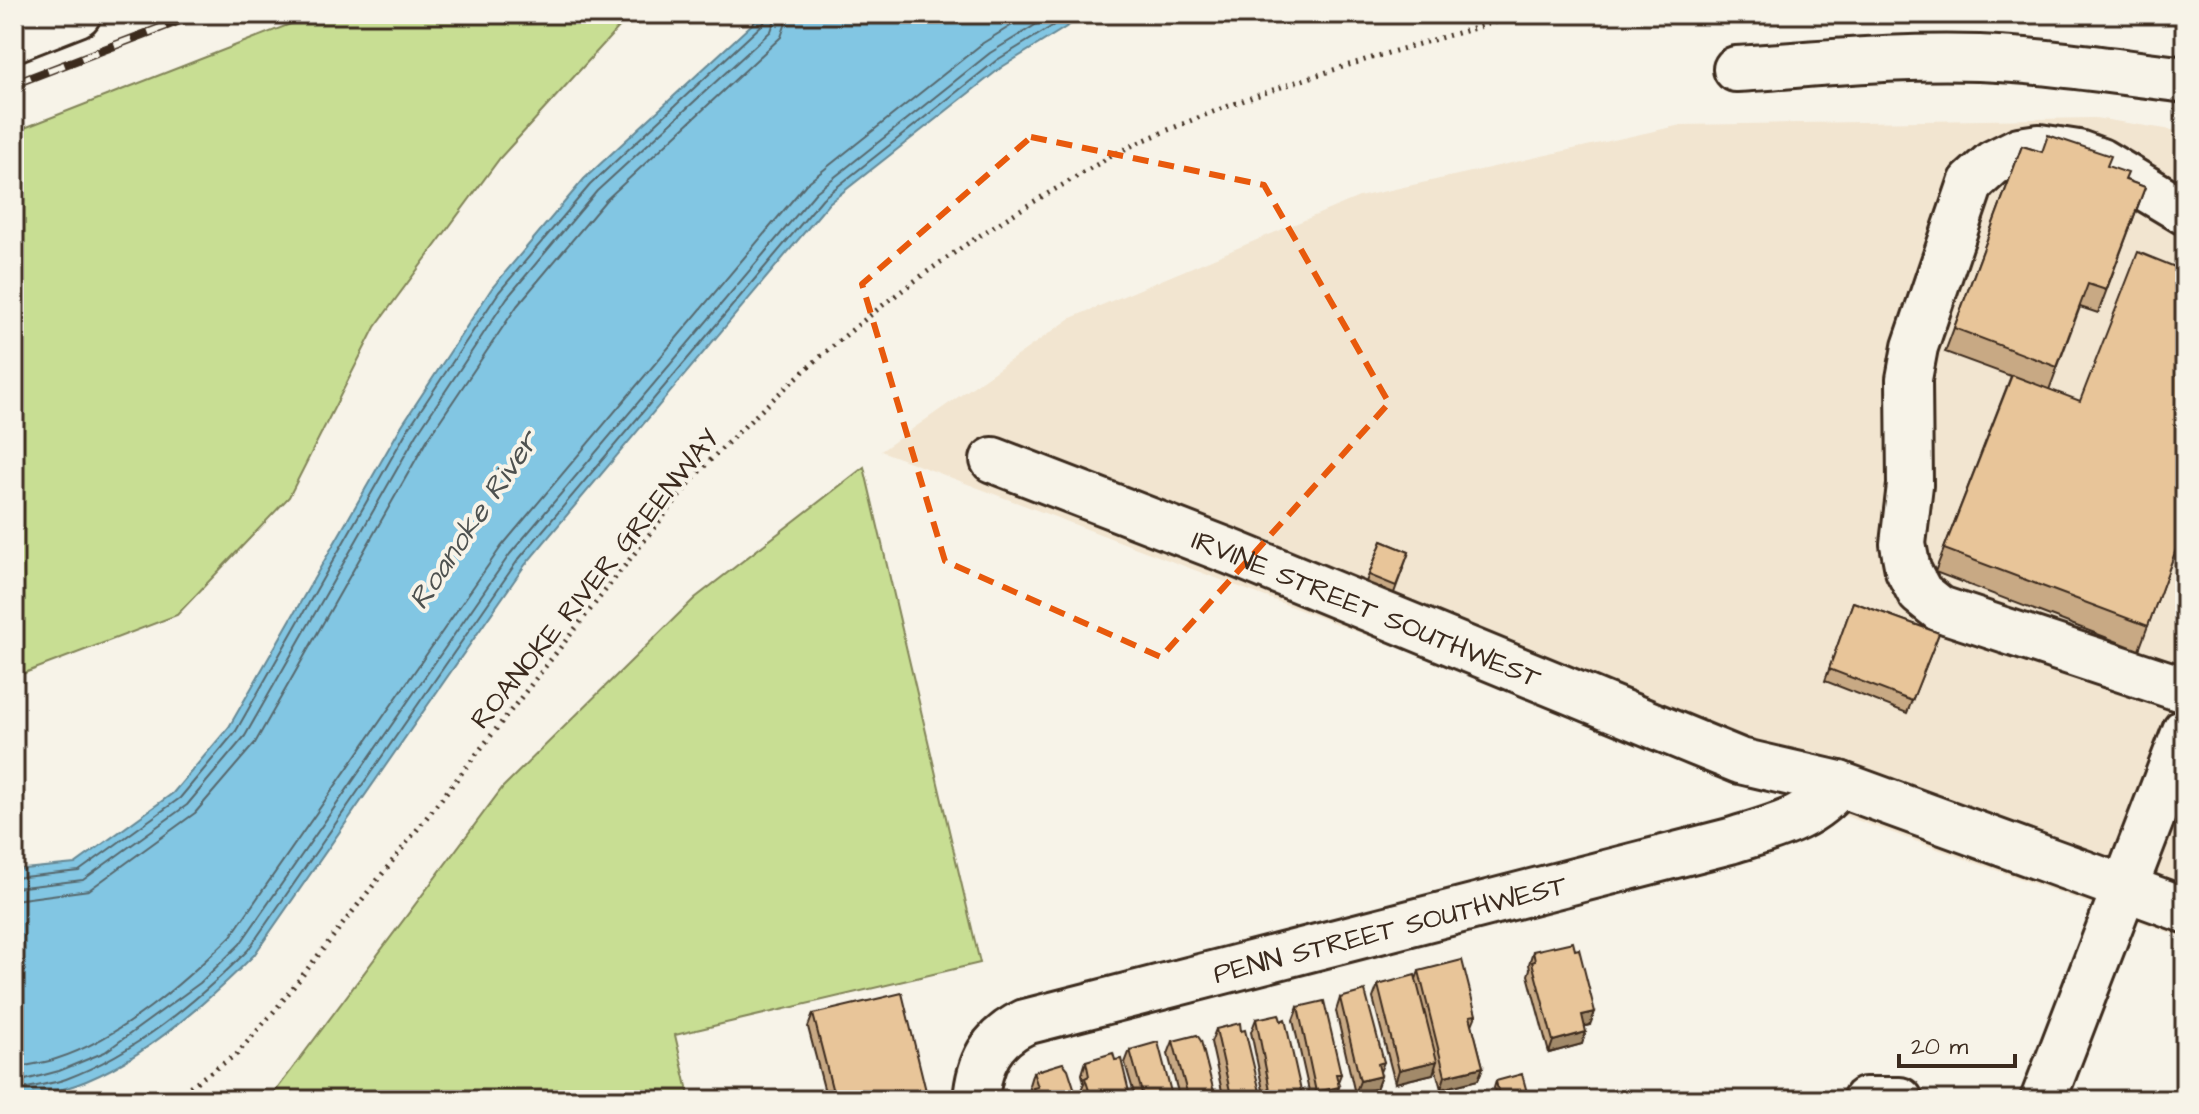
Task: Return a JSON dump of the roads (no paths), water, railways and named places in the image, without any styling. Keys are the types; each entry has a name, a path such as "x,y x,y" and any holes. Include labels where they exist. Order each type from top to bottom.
{"street":[{"path":"14,39 78,14"},
{"path":"1736,69 1881,59 1978,58 2070,64 2185,80"},
{"path":"2185,212 2100,161 2078,153 2039,147 2019,150 1993,163 1971,183 1915,347 1909,379 1910,485 1903,544 1908,570 1920,593 1940,609 2185,690"},
{"name":"IRVINE STREET SOUTHWEST","path":"993,460 1231,552 1740,761 1839,784 2185,910"},
{"path":"2043,1100 2185,731"},
{"name":"PENN STREET SOUTHWEST","path":"976,1100 978,1078 989,1048 1007,1030 1025,1022 1730,841 1793,821 1814,809 1839,784"},
{"path":"1865,1100 1900,1100"}],"water":[{"name":"Roanoke River","path":"763,14 1087,14 1002,67 829,203 525,565 254,955 166,1034 115,1067 63,1089 14,1099 14,870 75,864 173,793 229,727 402,425 492,288 584,179"}],"railway":[{"path":"14,84 197,14"}]}
